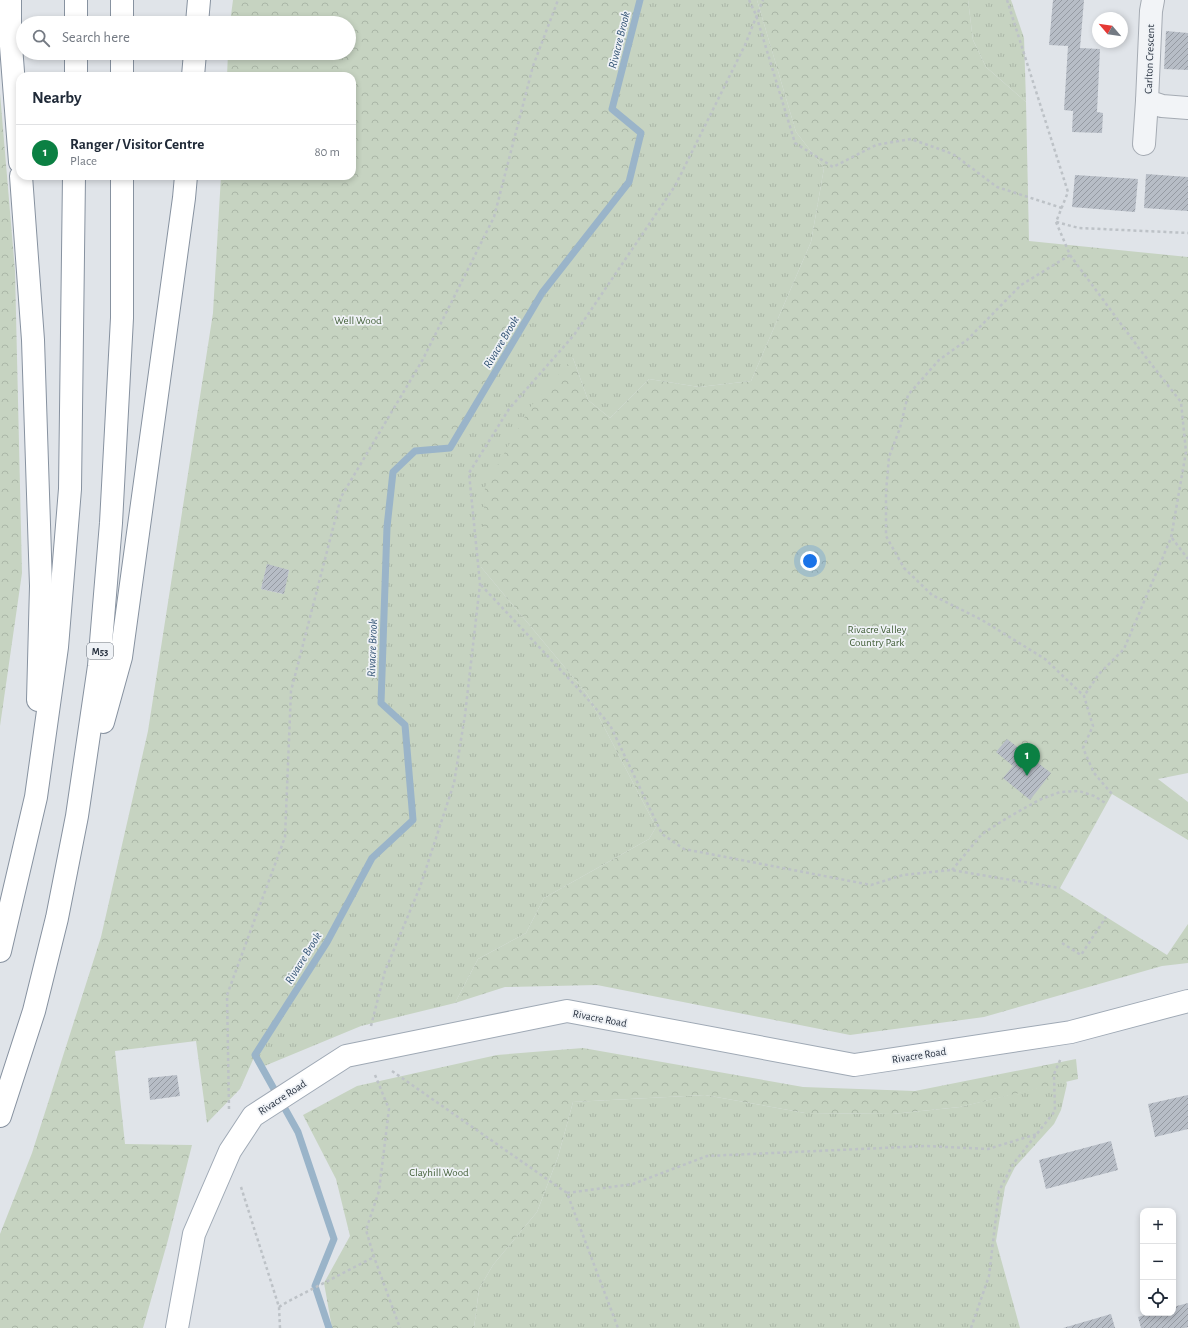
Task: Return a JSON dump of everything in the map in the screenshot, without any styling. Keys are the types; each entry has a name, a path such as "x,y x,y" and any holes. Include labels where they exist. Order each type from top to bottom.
{"main road":[{"path":"10,0 10,33 16,110"},
{"path":"76,0 76,16"},
{"path":"122,0 122,16"},
{"path":"198,16 199,0"},
{"path":"76,60 76,72"},
{"path":"122,60 122,72"},
{"path":"193,72 194,60"},
{"path":"21,180 33,340 41,586 36,797"},
{"path":"0,951 36,797 58,647 70,489 74,180"},
{"name":"M53","path":"0,1116 36,1003 56,918 77,816 99,666 111,524 122,318 122,180"},
{"path":"77,816 121,657 186,180"},
{"name":"Rivacre Road","path":"177,1328 194,1234 230,1151 253,1116 360,1053 567,1011 854,1065 1071,1032 1188,1002"}],"street":[{"name":"Carlton Crescent","path":"1153,0 1151,11 1147,101 1162,106 1188,108"},
{"path":"1144,144 1147,101"}],"path":[{"path":"229,1112 227,994 285,837 291,691 341,497 422,361 494,217 533,66 558,0"},
{"path":"750,0 756,15 795,143 833,167 876,145 911,139 953,154 997,187 1062,208"},
{"path":"400,1328 374,1257 366,1230 380,1191 389,1109 360,1053 370,1029 385,971 420,887 454,783 465,715 480,584 469,472 509,409 574,335 675,186 745,45 763,0"},
{"path":"1007,0 1068,192 1056,222 1070,255 1181,402 1186,452 1171,538 1124,649 1099,674 1084,696"},
{"path":"1056,222 1079,228 1188,233"},
{"path":"1070,255 1020,285 967,340 939,360 908,395 900,428 889,457 886,492 886,536 904,568 932,595 982,620 1045,659 1084,696 1093,726 1083,748 1094,773 1112,794"},
{"path":"1171,538 1188,559"},
{"path":"480,584 585,696 610,725 662,834 684,849 871,885 903,875 951,870 1060,888"},
{"path":"951,870 982,834 1039,800 1060,792 1079,791 1094,796 1107,804"},
{"path":"1062,943 1081,955 1106,917"},
{"path":"971,1328 989,1276 999,1191 1013,1164 1055,1111 1054,1074 1071,1032"},
{"path":"360,1053 567,1193 618,1328"},
{"path":"567,1193 633,1184 708,1156 926,1146 988,1149 1037,1134"},
{"path":"230,1151 279,1307 280,1328"},
{"path":"279,1307 374,1257"}],"green space":[{"name":"Well Wood","path":"233,0 640,0 612,109 641,133 629,182 542,293 450,448 415,451 393,472 387,527 381,703 405,725 413,820 372,858 327,942 255,1055 240,1089 207,1123 196,1041 115,1051 125,1144 192,1145 168,1240 143,1328 0,1328 0,1234 32,1153 101,937 148,731 213,313 221,180 356,180 356,72 227,72 228,60 356,60 356,16 231,16","holes":["267,565 289,570 283,594 261,589"]},
{"path":"640,0 757,0 796,132 824,168 811,242 751,381 699,387 649,379 610,418 588,400 573,358 481,567 587,694 656,827 649,839 544,898 526,933 478,959 455,1003 361,1026 262,1067 255,1055 327,942 372,858 413,820 405,726 381,703 387,527 393,472 415,451 450,448 542,293 629,182 641,133 612,109"},
{"name":"Rivacre Valley Country Park","path":"757,0 968,0 973,40 986,67 1026,102 1029,241 1188,257 1188,773 1158,779 1188,802 1188,840 1112,794 1060,888 1167,955 1188,924 1188,963 1162,966 984,1017 850,1035 597,985 505,987 455,1003 478,959 526,933 544,898 649,839 656,827 587,694 481,567 485,487 531,406 573,358 588,400 610,418 649,379 699,387 751,381 811,242 824,168 796,132"},
{"path":"968,0 1011,0 1024,38 1026,102 986,67 973,40"},
{"path":"0,93 15,271 22,573 0,726"},
{"name":"Clayhill Wood","path":"583,1048 803,1087 915,1091 1076,1059 1078,1079 960,1107 892,1114 805,1113 705,1095 573,1102 558,1157 537,1212 493,1265 479,1289 474,1328 332,1328 324,1283 350,1236 336,1179 303,1115 357,1086 497,1055"},
{"path":"1066,1081 1067,1084 1061,1110 1054,1124 1015,1167 1005,1187 996,1241 1020,1328 474,1328 479,1289 493,1265 537,1212 558,1157 573,1102 705,1095 805,1113 892,1114 960,1107"}],"building":[{"path":"1053,0 1084,0 1080,48 1100,49 1097,112 1103,113 1102,133 1072,132 1073,111 1064,110 1068,46 1049,45"},
{"path":"1166,31 1188,33 1188,70 1164,69"},
{"path":"1146,174 1188,177 1188,211 1144,208"},
{"path":"1075,175 1138,179 1135,212 1072,207"},
{"path":"267,564 289,570 284,594 261,589"},
{"path":"1007,739 1051,773 1030,800 1003,778 1013,766 996,752"},
{"path":"177,1075 180,1096 150,1100 148,1078"},
{"path":"1188,1095 1188,1129 1155,1137 1148,1104"},
{"path":"1111,1141 1118,1170 1046,1189 1039,1160"},
{"path":"1188,1303 1188,1327 1141,1328 1138,1317 1176,1316 1176,1306"},
{"path":"1111,1314 1115,1328 1063,1328"}],"waterway":[{"name":"Rivacre Brook","path":"329,1328 315,1286 334,1239 298,1132 255,1055 327,942 372,858 413,820 405,725 381,703 387,527 393,472 415,451 450,448 542,293 629,182 641,133 612,109 640,0"}],"place":[{"name":"Ranger / Visitor Centre","path":"1027,776"}]}
